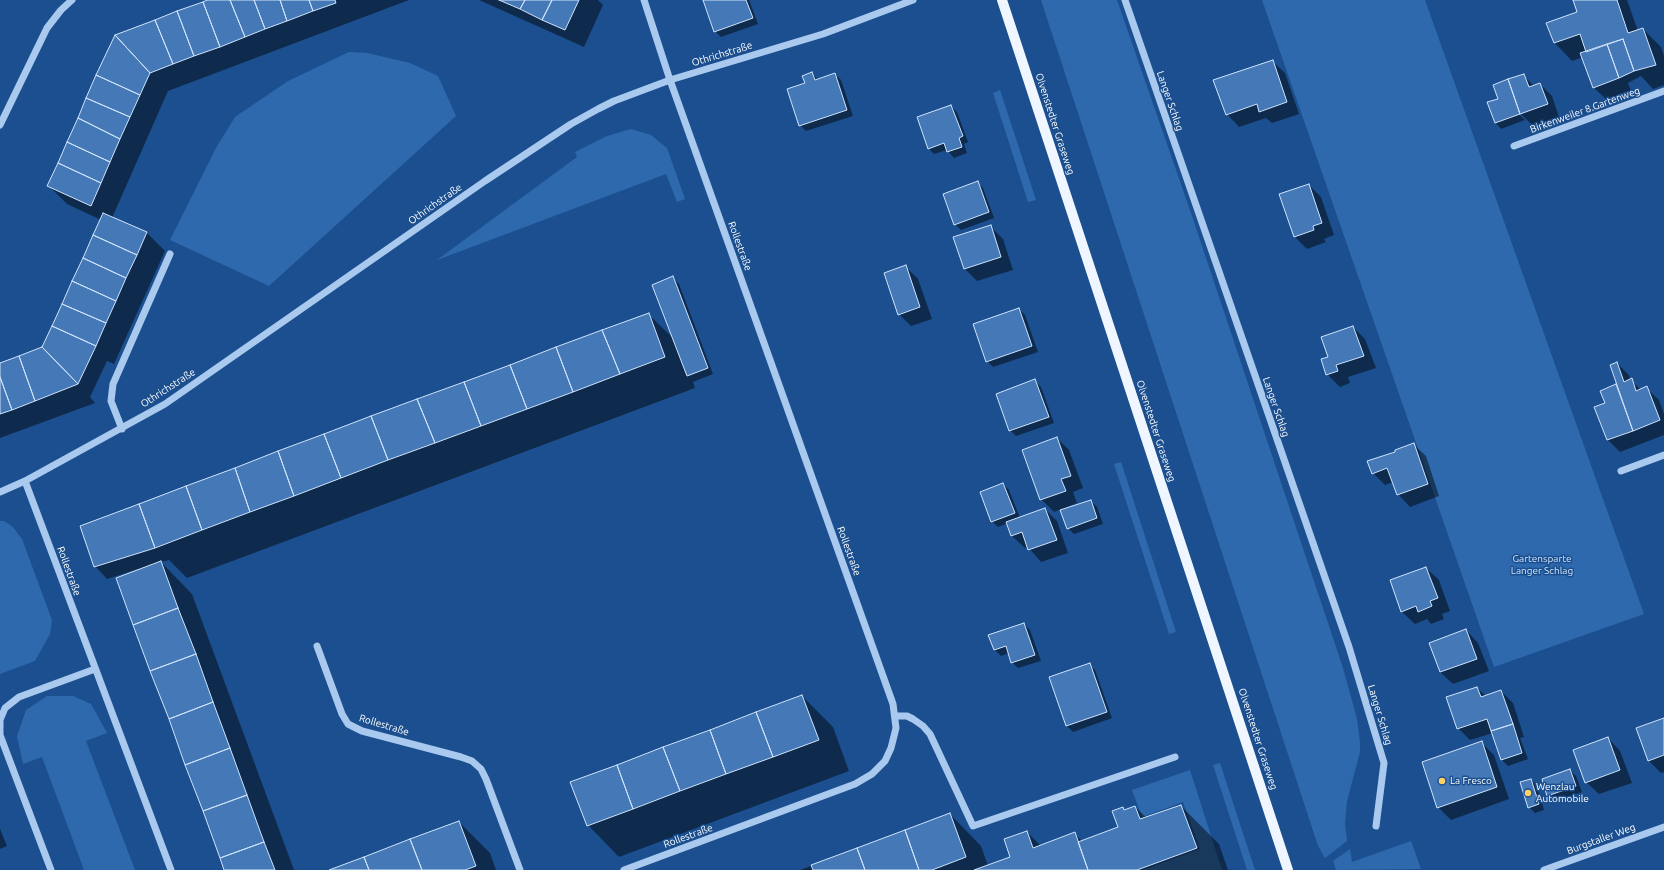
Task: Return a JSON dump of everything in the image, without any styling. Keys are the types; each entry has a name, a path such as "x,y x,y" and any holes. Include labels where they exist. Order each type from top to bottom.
{"main road":[{"name":"Olvenstedter Graseweg","path":"1002,0 1288,870"}],"street":[{"path":"0,125 47,28 61,10 72,0"},
{"name":"Rollestraße","path":"624,870 855,784 872,774 888,757 895,737 896,716 670,80 644,0"},
{"name":"Othrichstraße","path":"0,492 24,481 122,429 165,404 486,181 571,124 614,101 670,80 823,34 913,0"},
{"name":"Langer Schlag","path":"1124,0 1349,647 1384,763 1376,826"},
{"name":"Birkenweiler 8.Gartenweg","path":"1514,146 1664,91"},
{"path":"122,429 111,401 113,384 170,254"},
{"path":"1621,471 1664,455"},
{"name":"Rollestraße","path":"24,481 171,870"},
{"name":"Rollestraße","path":"317,646 342,714 348,724 362,731 461,757 472,761 481,769 520,870"},
{"path":"51,870 0,734 0,720 5,708 19,696 94,669"},
{"path":"896,716 907,716 928,731 973,826 1175,757"},
{"name":"Burgstaller Weg","path":"1544,870 1664,827"}],"green space":[{"path":"1041,0 1117,0 1192,216 1343,668 1357,719 1360,752 1347,801 1345,823 1347,841 1325,858 1318,846"},
{"name":"Gartensparte Langer Schlag","path":"1262,0 1425,0 1644,614 1494,667"},
{"path":"349,52 367,53 410,63 438,76 456,116 269,286 170,240 216,148 235,117 288,81"},
{"path":"1000,90 1036,200 1028,202 993,93"},
{"path":"631,129 651,135 667,148 685,199 677,202 666,174 437,260 577,157 575,152 607,136"},
{"path":"1121,462 1176,632 1169,634 1114,464"},
{"path":"0,521 4,521 13,527 22,539 52,620 50,634 35,661 0,674"},
{"path":"47,696 73,696 91,704 107,733 86,741 135,870 84,870 42,757 23,764 17,736 26,710"},
{"path":"1220,763 1255,870 1247,870 1213,765"},
{"path":"1190,770 1222,870 1143,870 1200,849 1183,802 1142,817 1132,790"},
{"path":"1411,841 1421,869 1336,870 1333,861 1350,849 1352,862"}],"building":[{"path":"207,0 230,0 245,37 220,47 203,2"},
{"path":"230,0 254,0 265,29 245,37"},
{"path":"254,0 280,0 287,21 265,29"},
{"path":"280,0 309,0 313,11 287,21"},
{"path":"309,0 335,0 336,3 313,11"},
{"path":"499,0 525,0 520,9"},
{"path":"525,0 552,0 542,20 520,9"},
{"path":"552,0 579,0 565,30 542,20"},
{"path":"703,0 746,0 753,18 714,32"},
{"path":"1573,0 1617,0 1628,33 1643,28 1656,65 1634,71 1623,39 1586,52 1580,34 1554,43 1546,23 1577,12"},
{"path":"203,2 220,47 194,56 177,11"},
{"path":"177,11 194,56 173,64 155,20"},
{"path":"155,20 173,64 150,73 115,35"},
{"path":"115,35 150,73 140,95 96,75"},
{"path":"1623,39 1634,71 1619,78 1607,44"},
{"path":"1607,44 1619,78 1593,88 1580,53"},
{"path":"1273,60 1287,102 1259,112 1257,104 1226,115 1213,80"},
{"path":"812,72 815,80 835,73 847,110 799,126 787,89 805,83 802,76"},
{"path":"1524,74 1529,87 1540,83 1548,104 1520,114 1508,79"},
{"path":"96,75 140,95 130,117 86,98"},
{"path":"1508,79 1520,114 1495,123 1487,102 1498,99 1493,85"},
{"path":"86,98 130,117 120,139 78,118"},
{"path":"951,105 963,136 959,138 962,147 947,152 944,143 928,149 917,117"},
{"path":"78,118 120,139 110,162 67,142"},
{"path":"67,142 110,162 101,183 58,163"},
{"path":"58,163 101,183 91,206 47,186"},
{"path":"978,181 989,212 954,225 943,194"},
{"path":"1309,184 1322,223 1313,226 1314,230 1294,237 1279,194"},
{"path":"103,213 147,232 137,255 93,235"},
{"path":"991,225 1001,257 964,269 953,237"},
{"path":"93,235 137,255 126,278 83,258"},
{"path":"83,258 126,278 116,301 72,281"},
{"path":"906,265 920,307 898,315 884,273"},
{"path":"673,276 708,368 687,376 652,285"},
{"path":"72,281 116,301 106,323 62,304"},
{"path":"62,304 106,323 96,346 52,326"},
{"path":"1019,308 1032,346 986,362 973,324"},
{"path":"649,313 665,357 620,374 602,330"},
{"path":"52,326 96,346 78,384 42,347"},
{"path":"1353,326 1364,356 1336,365 1338,371 1326,375 1321,359 1328,357 1321,337"},
{"path":"602,330 620,374 573,392 556,347"},
{"path":"42,347 78,384 35,401 19,356"},
{"path":"556,347 573,392 527,409 510,365"},
{"path":"19,356 35,401 12,410 0,377 0,363"},
{"path":"1617,362 1624,382 1632,378 1636,391 1647,386 1660,420 1633,431 1610,365"},
{"path":"510,365 527,409 481,426 464,382"},
{"path":"0,377 12,410 0,414"},
{"path":"1035,379 1049,417 1009,431 996,394"},
{"path":"464,382 481,426 435,443 417,399"},
{"path":"1616,384 1633,431 1607,440 1594,407 1605,403 1600,391"},
{"path":"417,399 435,443 388,460 371,416"},
{"path":"371,416 388,460 341,478 324,434"},
{"path":"324,434 341,478 294,496 278,451"},
{"path":"1057,437 1071,476 1061,479 1066,491 1040,500 1022,450"},
{"path":"1414,443 1428,484 1397,495 1387,468 1372,474 1367,461 1395,452 1395,450"},
{"path":"278,451 294,496 250,512 235,468"},
{"path":"235,468 250,512 202,530 186,486"},
{"path":"1003,483 1015,513 991,522 980,492"},
{"path":"186,486 202,530 155,548 139,504"},
{"path":"1091,500 1097,518 1067,529 1060,510"},
{"path":"139,504 155,548 94,567 80,526"},
{"path":"1045,508 1057,540 1028,550 1022,532 1011,536 1006,522"},
{"path":"161,561 178,608 133,625 116,578"},
{"path":"1426,567 1438,598 1430,601 1432,606 1418,612 1416,606 1401,612 1390,580"},
{"path":"178,608 196,654 150,671 133,625"},
{"path":"1024,623 1035,655 1011,663 1006,646 994,650 988,635"},
{"path":"1466,629 1477,659 1440,672 1429,643"},
{"path":"196,654 213,702 169,719 150,671"},
{"path":"1090,663 1107,712 1066,726 1049,677"},
{"path":"1477,687 1481,697 1501,690 1513,724 1491,731 1487,719 1457,729 1446,697"},
{"path":"802,695 819,740 773,757 756,712"},
{"path":"213,702 230,748 185,765 169,719"},
{"path":"756,712 773,757 726,774 710,730"},
{"path":"1664,718 1664,755 1648,761 1636,728"},
{"path":"1513,724 1522,753 1501,760 1491,731"},
{"path":"710,730 726,774 680,791 663,747"},
{"path":"1608,737 1620,770 1585,783 1573,750"},
{"path":"1482,741 1497,787 1437,808 1422,762"},
{"path":"663,747 680,791 633,809 617,765"},
{"path":"230,748 247,795 203,811 185,765"},
{"path":"617,765 633,809 587,826 570,782"},
{"path":"1570,769 1576,786 1547,796 1542,779"},
{"path":"1531,779 1539,804 1528,808 1520,782"},
{"path":"247,795 264,842 220,858 203,811"},
{"path":"1181,805 1197,848 1137,870 1088,870 1078,842 1118,827 1112,811 1123,807 1124,810 1135,806 1140,819"},
{"path":"950,813 966,857 932,870 919,870 905,830"},
{"path":"459,821 476,866 465,870 422,870 410,839"},
{"path":"905,830 919,870 865,870 857,848"},
{"path":"1027,831 1033,848 1075,832 1088,870 974,870 1010,857 1004,839"},
{"path":"410,839 422,870 369,870 364,857"},
{"path":"264,842 275,870 224,870 220,858"},
{"path":"857,848 865,870 813,870 811,865"},
{"path":"364,857 369,870 329,870"}],"place":[{"name":"La Fresco","path":"1442,781"},
{"name":"Wenzlau Automobile","path":"1528,793"}]}
